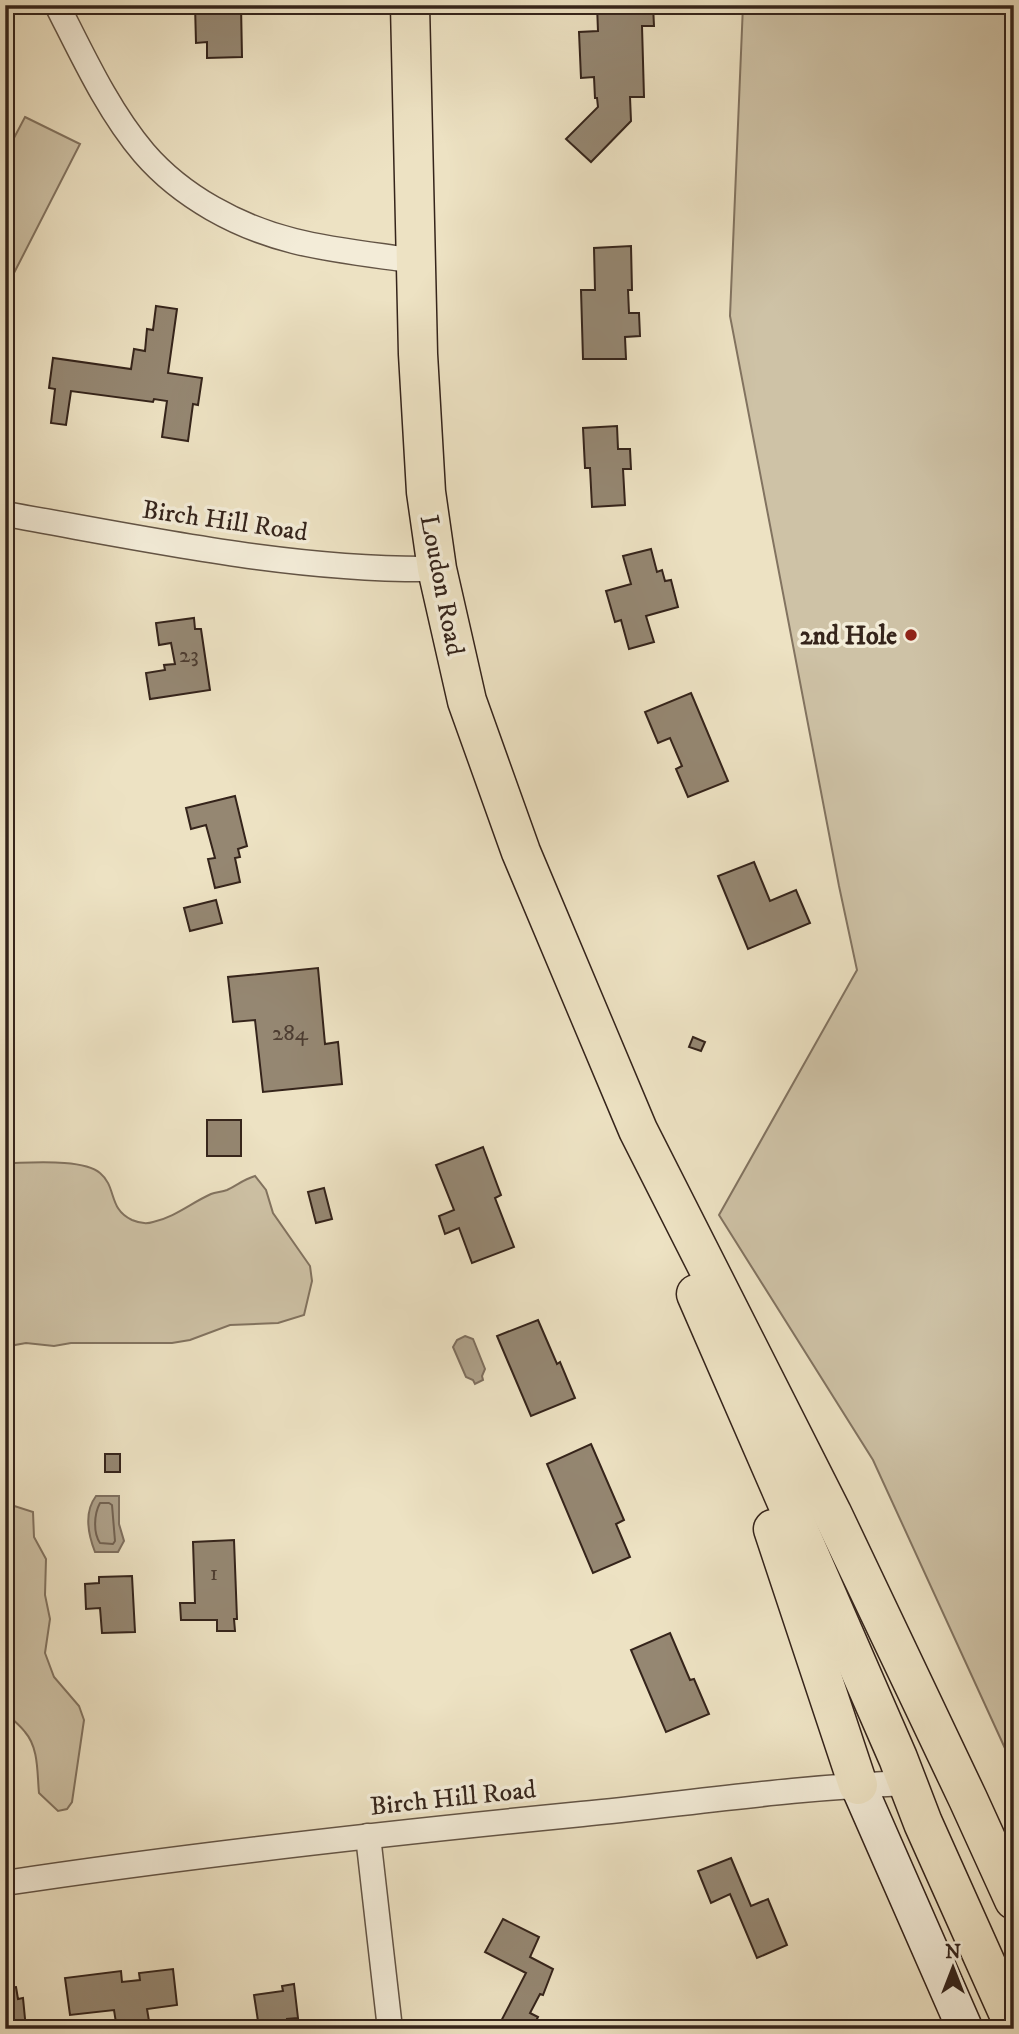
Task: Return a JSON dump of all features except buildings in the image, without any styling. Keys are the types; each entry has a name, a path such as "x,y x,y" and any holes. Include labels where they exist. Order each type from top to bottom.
{"main road":[{"name":"Loudon Road","path":"410,5 423,446 426,492 437,569 467,701 484,752 521,852 638,1130"},
{"path":"638,1130 670,1231 735,1388 1014,2026"},
{"path":"638,1130 832,1513 1014,1900"},
{"path":"735,1388 767,1508 858,1785 965,2029"},
{"path":"908,1783 931,1788 949,1803 1014,1917"}],"street":[{"path":"57,5 132,137 144,153 181,188 244,224 293,241 416,261"},
{"name":"Birch Hill Road","path":"5,514 284,561 386,569 437,569"},
{"name":"Birch Hill Road","path":"5,1883 145,1862 368,1836 784,1791 908,1783"},
{"path":"368,1836 390,2029"}],"shaded area":[{"name":"2nd Hole","path":"743,5 1014,5 1014,1768 873,1460 719,1215 857,970 730,316"},
{"path":"25,117 80,144 13,275 5,271 5,155"},
{"path":"55,1162 92,1168 100,1173 109,1185 119,1210 135,1221 146,1223 169,1217 211,1194 227,1190 255,1176 266,1190 273,1213 310,1266 312,1281 304,1315 278,1323 230,1325 190,1340 172,1343 71,1343 54,1346 26,1343 9,1348 5,1354 5,1163"},
{"path":"5,1503 33,1512 34,1537 46,1559 45,1595 50,1619 45,1653 54,1677 79,1706 84,1720 72,1802 67,1809 58,1811 39,1793 36,1761 30,1738 5,1711"}],"water":[{"path":"465,1336 473,1339 485,1369 483,1380 475,1384 466,1377 453,1347 457,1340"},
{"path":"96,1496 119,1496 119,1524 124,1541 118,1552 95,1552 88,1523 92,1502"}],"place":[{"name":"2nd Hole","path":"911,635"}]}
